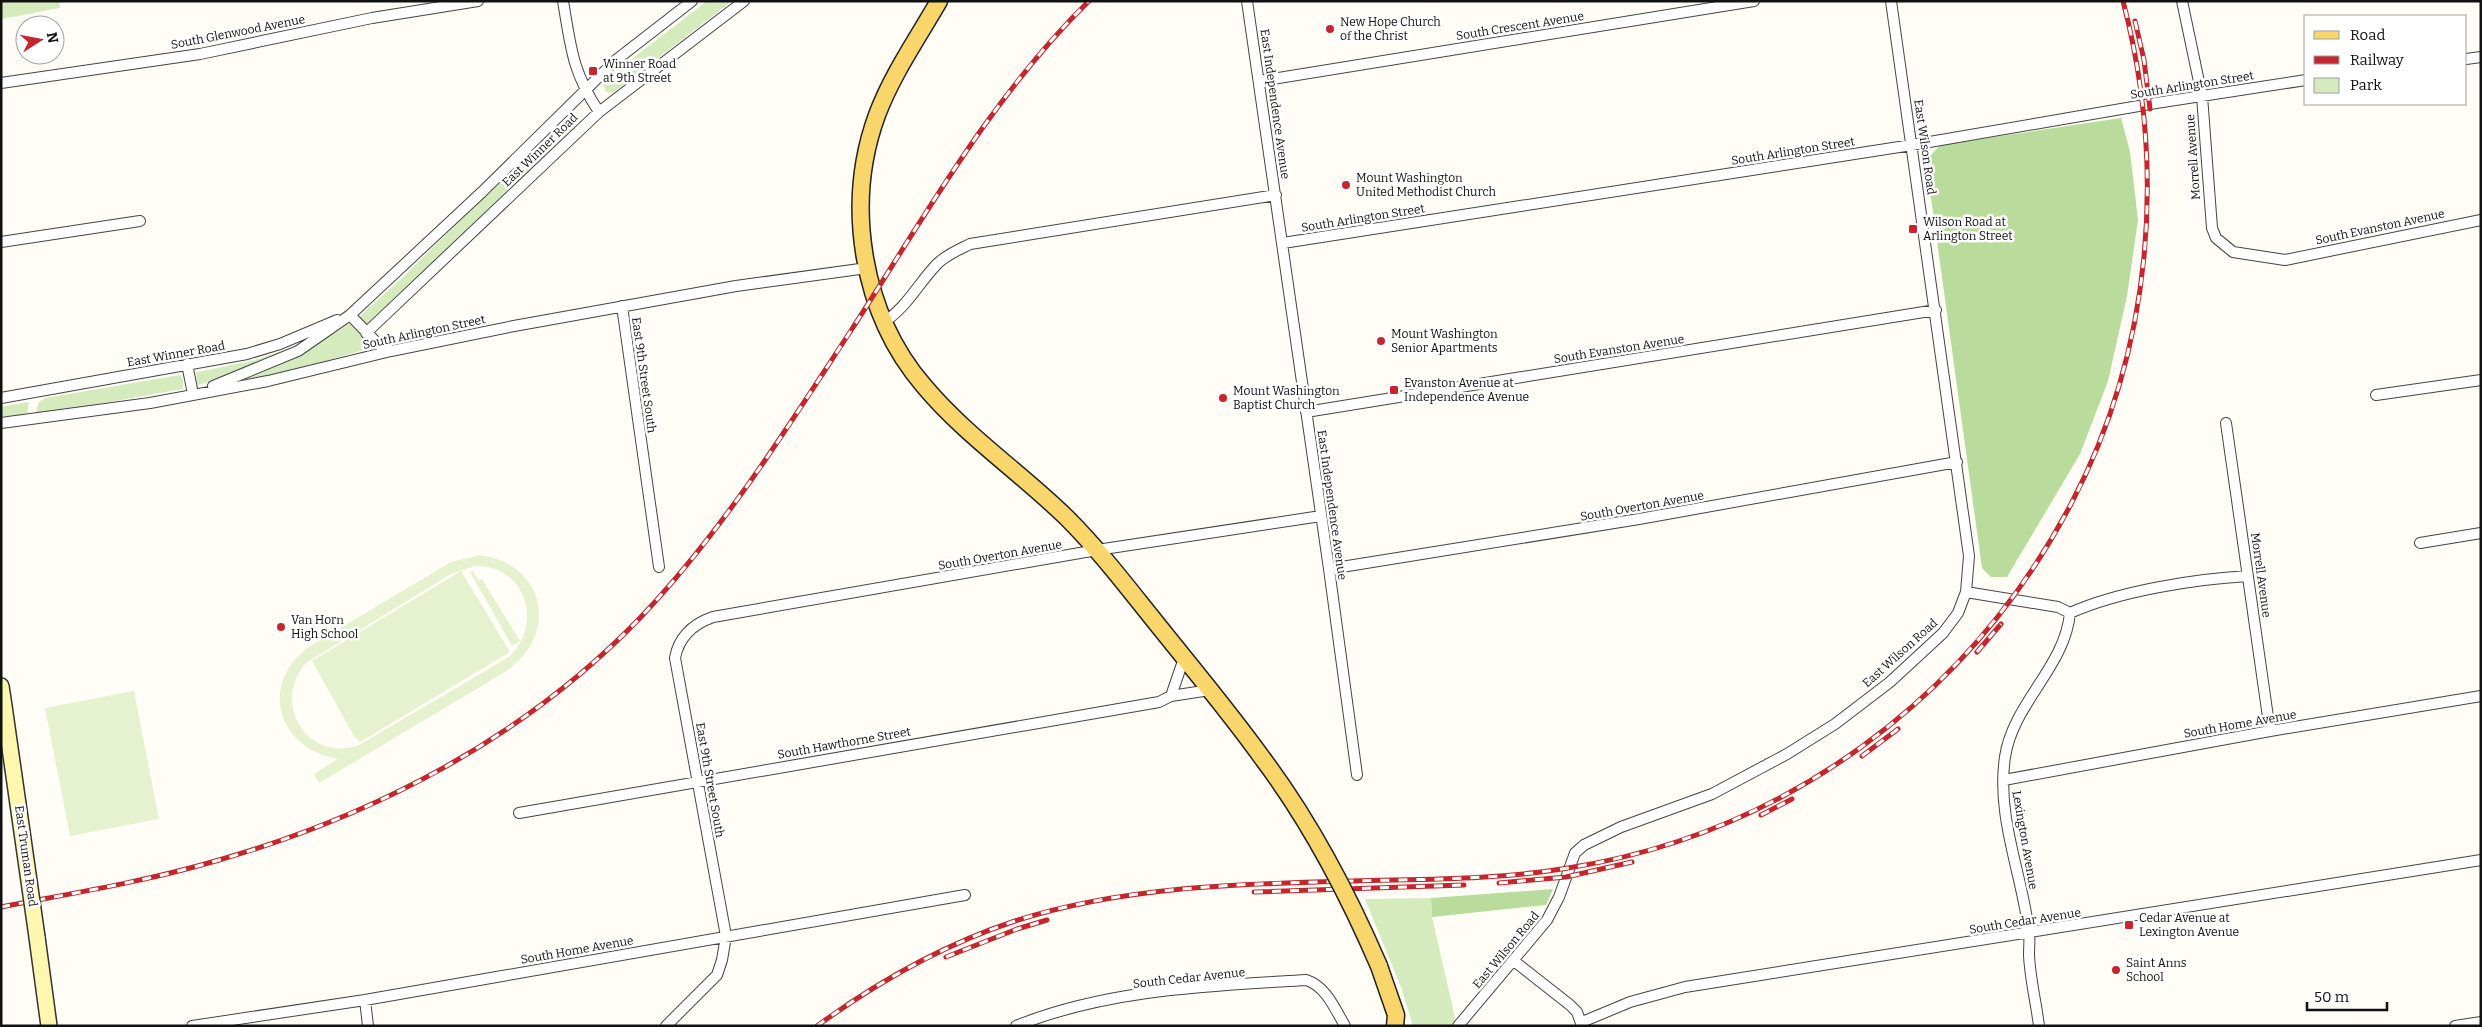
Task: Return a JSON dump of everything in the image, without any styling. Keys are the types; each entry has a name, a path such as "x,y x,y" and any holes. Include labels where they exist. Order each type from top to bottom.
{"main road":[{"path":"939,1 885,97 871,133 862,190 860,269 884,322 911,369 936,399 1052,503 1097,550 1263,759 1297,807 1329,862 1380,966 1398,1022"},
{"name":"East Truman Road","path":"1,686 49,1026"}],"street":[{"name":"South Glenwood Avenue","path":"1,83 200,54 372,18 478,1"},
{"path":"563,1 572,56 585,90 599,112"},
{"name":"East Winner Road","path":"193,394 298,350 350,315 482,192 616,60 692,1"},
{"name":"East Winner Road","path":"366,333 599,112 744,1"},
{"name":"East Independence Avenue","path":"1247,1 1260,81 1357,775"},
{"name":"South Crescent Avenue","path":"1260,81 1754,1"},
{"name":"East Wilson Road","path":"1458,1026 1547,920 1559,897 1575,853 1584,845 1621,827 1712,794 1786,754 1835,724 1890,682 1943,633 1958,613 1966,592 1969,556 1936,310 1891,1"},
{"name":"Morrell Avenue","path":"2182,1 2202,96 2209,210 2214,232 2226,248 2233,252 2285,260"},
{"path":"2467,59 2481,58"},
{"name":"South Arlington Street","path":"1283,243 1912,145 2304,80"},
{"path":"884,322 900,312 937,264 952,252 970,244 1276,195"},
{"path":"1,242 140,220"},
{"name":"South Evanston Avenue","path":"2285,260 2481,220"},
{"name":"South Arlington Street","path":"1,423 150,402 268,381 391,351 622,306 736,286 860,269"},
{"name":"East 9th Street South","path":"622,306 659,567"},
{"name":"South Evanston Avenue","path":"1306,412 1936,310"},
{"path":"350,315 378,344 391,351"},
{"name":"East Winner Road","path":"1,398 246,354 280,344 350,315"},
{"path":"187,364 193,394"},
{"path":"2376,395 2481,380"},
{"name":"Morrell Avenue","path":"2226,423 2270,730"},
{"name":"South Overton Avenue","path":"1329,569 1640,519 1957,462"},
{"name":"South Overton Avenue","path":"688,632 701,621 713,617 1097,550 1321,516"},
{"path":"2420,543 2481,533"},
{"path":"1966,592 2058,608 2070,613 2088,606 2149,591 2248,576"},
{"name":"Lexington Avenue","path":"2039,1026 2029,954 2030,933 2006,815 2005,756 2017,719 2062,644 2069,626 2070,613"},
{"name":"East 9th Street South","path":"688,632 678,645 675,658 726,936"},
{"path":"1171,696 1184,658"},
{"name":"South Hawthorne Street","path":"519,813 1158,702 1171,696 1210,690"},
{"name":"South Home Avenue","path":"2004,780 2270,730 2481,696"},
{"name":"South Cedar Avenue","path":"1582,1024 1630,1002 1685,987 2481,860"},
{"name":"South Home Avenue","path":"192,1026 365,1000 965,895"},
{"path":"666,1026 717,975 726,936"},
{"path":"1514,961 1570,1005 1582,1024"},
{"name":"South Cedar Avenue","path":"1016,1026 1043,1015 1102,1000 1211,986 1306,980 1316,984 1324,992 1345,1026"},
{"path":"365,1000 368,1026"},
{"path":"2455,1026 2481,1022"}],"green space":[{"path":"1,1 59,1 60,8 1,19"},
{"path":"707,1 732,1 618,89 612,93 606,92 603,84 611,75"},
{"path":"570,118 577,120 574,128 365,325 359,317 403,277 554,128"},
{"path":"2121,118 2130,152 2138,220 2127,296 2108,381 2080,454 2007,577 1991,577 1982,568 1926,161 1940,145"},
{"path":"352,324 368,342 367,349 273,376 225,384 289,358"},
{"path":"290,348 291,350 235,373 199,385 197,383 196,373 198,372 255,360"},
{"path":"180,375 183,379 183,389 35,415 39,402 45,398"},
{"path":"29,403 27,414 24,416 1,416 1,407"},
{"path":"480,555 502,561 519,572 531,586 538,603 539,621 534,639 522,657 505,672 319,783 314,774 338,759 318,753 301,743 289,730 282,714 280,698 283,680 292,664 307,648 451,562","holes":["475,566 493,568 507,575 517,586 524,599 527,613 526,629 520,644 509,657 359,745 340,748 324,745 310,738 300,726 294,711 292,695 296,679 306,663 451,574"]},
{"path":"461,571 510,652 360,742 354,736 312,661"},
{"path":"473,571 479,581 482,579 520,641 512,646 470,572"},
{"path":"134,691 159,819 70,836 45,708"},
{"path":"1553,889 1546,905 1432,917 1431,898"},
{"path":"1431,898 1432,917 1456,1022 1452,1026 1413,1026 1401,987 1365,899"}],"railway":[{"path":"1,907 111,886 219,860 277,842 335,820 391,795 445,767 497,735 547,700 595,661 639,619 669,586 725,516 850,332 960,160 1021,77 1089,1"},
{"path":"817,1026 887,980 937,953 989,930 1056,909 1098,900 1182,889 1268,884 1487,877 1568,868 1648,851 1724,824 1796,789 1863,746 1924,695 1980,638 2029,574 2071,504 2098,445 2119,384 2135,321 2144,258 2147,193 2145,129 2137,65 2123,1"},
{"path":"2135,21 2144,60 2150,109"},
{"path":"1977,652 2001,624"},
{"path":"1862,756 1898,729"},
{"path":"1761,815 1792,799"},
{"path":"1499,883 1566,877 1632,862"},
{"path":"1254,892 1464,885"},
{"path":"946,957 1017,929 1047,920"}],"place":[{"name":"New Hope Church of the Christ","path":"1330,29"},
{"name":"Winner Road at 9th Street","path":"593,71"},
{"name":"Mount Washington United Methodist Church","path":"1346,185"},
{"name":"Wilson Road at Arlington Street","path":"1913,229"},
{"name":"Mount Washington Senior Apartments","path":"1381,341"},
{"name":"Evanston Avenue at Independence Avenue","path":"1394,390"},
{"name":"Mount Washington Baptist Church","path":"1223,398"},
{"name":"Van Horn High School","path":"281,627"},
{"name":"Cedar Avenue at Lexington Avenue","path":"2129,925"},
{"name":"Saint Anns School","path":"2116,970"}]}
